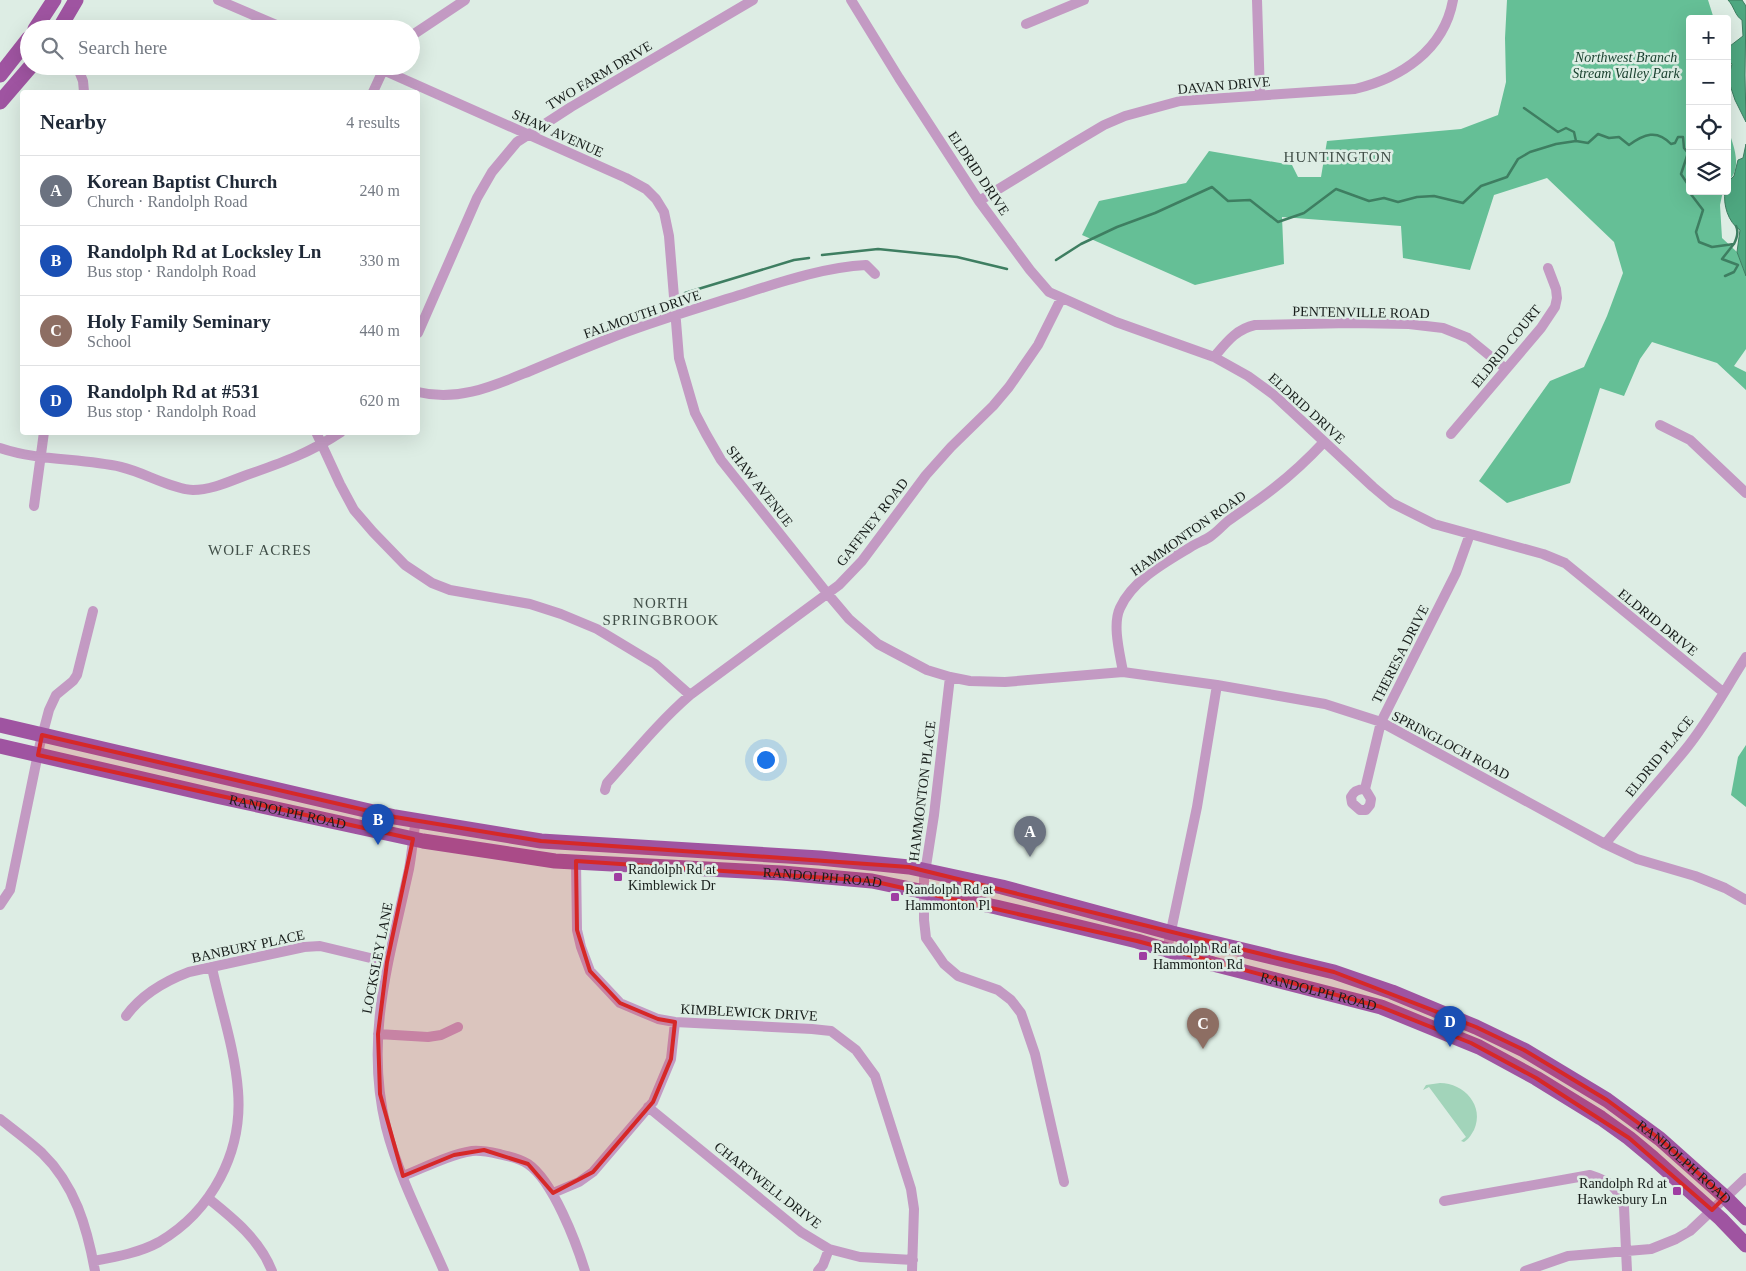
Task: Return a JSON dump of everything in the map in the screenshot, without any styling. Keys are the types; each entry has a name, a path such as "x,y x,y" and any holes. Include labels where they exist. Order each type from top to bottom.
{"main road":[{"path":"41,20 54,0"},
{"path":"64,20 76,0"},
{"path":"0,75 20,49"},
{"path":"0,102 23,75"},
{"name":"RANDOLPH ROAD","path":"0,725 416,820 541,842 820,858 909,867 1002,887 1172,933 1334,972 1391,992 1476,1026 1524,1050 1607,1100 1660,1139 1718,1204 1746,1245"},
{"name":"RANDOLPH ROAD","path":"0,746 413,839 555,861 822,875 872,881 1006,909 1382,1007 1471,1043 1536,1078 1601,1118 1718,1204 1746,1218"}],"street":[{"path":"218,0 236,2 269,20"},
{"path":"420,30 465,0"},
{"name":"TWO FARM DRIVE","path":"420,327 477,198 492,172 517,142 571,107 753,0"},
{"name":"ELDRID DRIVE","path":"851,0 899,78 980,201 1030,270 1049,292 1116,322 1214,357 1248,376 1274,395 1373,488 1392,503 1434,524 1542,554 1565,563 1723,692"},
{"path":"1026,24 1084,0"},
{"path":"1257,0 1260,95"},
{"name":"DAVAN DRIVE","path":"980,201 1104,125 1125,116 1180,101 1355,89 1392,77 1417,61 1428,51 1441,34 1448,19 1453,0"},
{"path":"81,75 84,90"},
{"path":"374,90 378,75"},
{"name":"SHAW AVENUE","path":"395,75 626,178 646,189 656,199 664,212 669,236 679,358 695,413 721,460 849,619 878,644 927,670 970,681 1005,682 1122,672"},
{"name":"FALMOUTH DRIVE","path":"420,392 445,396 460,395 485,389 610,338 762,288 844,266 866,265 876,274"},
{"name":"ELDRID COURT","path":"1451,434 1541,328 1555,307 1556,289 1548,268"},
{"name":"GAFFNEY ROAD","path":"605,790 607,784 667,715 690,695 839,585 862,561 926,475 1009,387 1038,345 1061,299"},
{"name":"PENTENVILLE ROAD","path":"1214,357 1234,335 1247,327 1255,325 1409,324 1443,328 1468,338 1506,369"},
{"path":"1660,425 1690,440 1746,493"},
{"path":"34,506 44,435"},
{"path":"317,435 354,510 405,565 432,583 450,590 530,604 598,629 655,664 690,695"},
{"path":"0,448 41,456 121,467 192,490 211,488 300,457 337,435"},
{"name":"HAMMONTON ROAD","path":"1122,672 1116,619 1119,609 1128,594 1160,567 1211,536 1227,522 1275,488 1324,442"},
{"name":"THERESA DRIVE","path":"1365,789 1381,722 1456,574 1470,534"},
{"path":"0,905 10,890 42,735 49,710 56,695 77,676 93,611"},
{"name":"ELDRID PLACE","path":"1605,844 1628,815 1686,750 1746,657"},
{"name":"SPRINGLOCH ROAD","path":"1122,672 1217,685 1325,704 1381,722 1605,844 1637,859 1725,888 1746,900"},
{"name":"HAMMONTON PLACE","path":"950,677 924,892 926,938 944,964 958,976 998,990 1011,1000 1021,1013 1035,1054 1064,1182"},
{"path":"1167,950 1197,808 1217,685"},
{"name":"LOCKSLEY LANE","path":"416,820 409,868 387,962 379,1009 380,1094 386,1126 394,1152 444,1271"},
{"name":"KIMBLEWICK DRIVE","path":"576,861 577,930 581,947 590,971 620,1002 658,1020 831,1031 856,1050 875,1076 907,1171 914,1209 912,1266"},
{"name":"BANBURY PLACE","path":"126,1016 139,1001 155,988 189,972 304,947 320,946 387,962"},
{"path":"0,1119 42,1153 68,1185 82,1216 94,1266 158,1242 181,1226 208,1199 228,1161 239,1118 234,1066 212,968"},
{"path":"553,1193 580,1182 593,1172 653,1102 668,1068 675,1022"},
{"path":"378,1034 428,1037 441,1035 458,1027"},
{"name":"CHARTWELL DRIVE","path":"648,1107 801,1232 829,1249 860,1257 912,1266"},
{"path":"404,1176 454,1155 473,1151 484,1150 512,1157 528,1164 543,1178 553,1193 585,1271"},
{"path":"1444,1201 1590,1175 1605,1180 1612,1185 1621,1198 1624,1207 1627,1271"},
{"path":"1524,1271 1568,1256 1651,1249 1676,1240 1690,1231 1746,1178"},
{"path":"208,1199 244,1228 258,1245 272,1271"},
{"path":"818,1271 823,1265 829,1249"}],"highlighted area":[{"path":"42,735 395,817 541,841 909,867 1334,972 1476,1027 1524,1050 1607,1100 1660,1139 1725,1197 1712,1210 1629,1138 1536,1078 1471,1043 1381,1007 1137,941 872,881 576,861 577,930 590,971 620,1003 658,1019 675,1022 671,1059 653,1102 593,1172 553,1193 528,1164 484,1150 454,1155 403,1176 380,1094 378,1034 387,962 413,839 38,755"}],"shaded area":[{"path":"1728,0 1742,0 1746,6 1746,122 1731,88 1731,45 1743,36 1742,20"},
{"path":"1746,144 1746,276 1737,252 1740,230 1729,218 1725,196 1731,195 1731,179 1734,176 1738,160 1743,158"},
{"path":"1440,1083 1457,1087 1470,1098 1474,1105 1477,1121 1472,1134 1464,1142 1461,1141 1466,1137 1429,1087 1423,1090 1426,1085"}],"green space":[{"name":"Northwest Branch Stream Valley Park","path":"1507,0 1708,0 1713,15 1686,15 1686,195 1722,195 1720,205 1722,238 1737,252 1746,276 1746,349 1734,366 1746,372 1746,390 1717,363 1652,342 1640,359 1624,396 1600,388 1570,483 1507,503 1479,481 1550,381 1584,367 1607,316 1623,273 1614,242 1547,178 1494,195 1470,270 1403,258 1401,226 1282,217 1284,264 1195,285 1082,235 1099,201 1186,183 1209,151 1292,165 1298,177 1321,177 1327,141 1461,129 1498,115 1506,82 1505,38"},
{"path":"1731,139 1736,156 1735,170 1731,178"},
{"path":"1746,745 1746,807 1731,795 1738,757"}],"waterway":[{"path":"1524,108 1558,132 1566,128 1574,132 1576,141 1588,143 1598,134 1609,138 1619,137 1629,145 1645,136 1656,135 1661,136 1671,144 1675,143 1678,137 1683,137 1684,148 1688,153 1681,174 1689,186 1690,193 1703,210 1696,232 1699,242 1712,247 1734,244 1737,235 1736,226"},
{"path":"1056,260 1081,244 1117,227 1155,213 1212,187 1228,201 1250,200 1278,222 1304,213 1336,189 1369,201 1384,198 1398,202 1417,197 1434,196 1463,203 1481,186 1507,177 1518,159 1530,152 1556,144 1576,141"},
{"path":"1725,276 1734,272 1738,265 1722,259 1733,245"},
{"path":"822,255 878,249 957,257 1007,269"},
{"path":"685,293 794,260 809,258"}],"place":[{"name":"Randolph Rd at Locksley Ln","path":"378,845"},
{"name":"Korean Baptist Church","path":"1030,857"},
{"name":"Randolph Rd at Kimblewick Dr","path":"618,877"},
{"name":"Randolph Rd at Hammonton Pl","path":"895,897"},
{"name":"Randolph Rd at Hammonton Rd","path":"1143,956"},
{"name":"Randolph Rd at #531","path":"1450,1047"},
{"name":"Holy Family Seminary","path":"1203,1049"},
{"name":"Randolph Rd at Hawkesbury Ln","path":"1677,1191"}],"district":[{"name":"HUNTINGTON","path":"1338,157"},
{"name":"WOLF ACRES","path":"260,550"},
{"name":"NORTH SPRINGBROOK","path":"661,612"}]}
